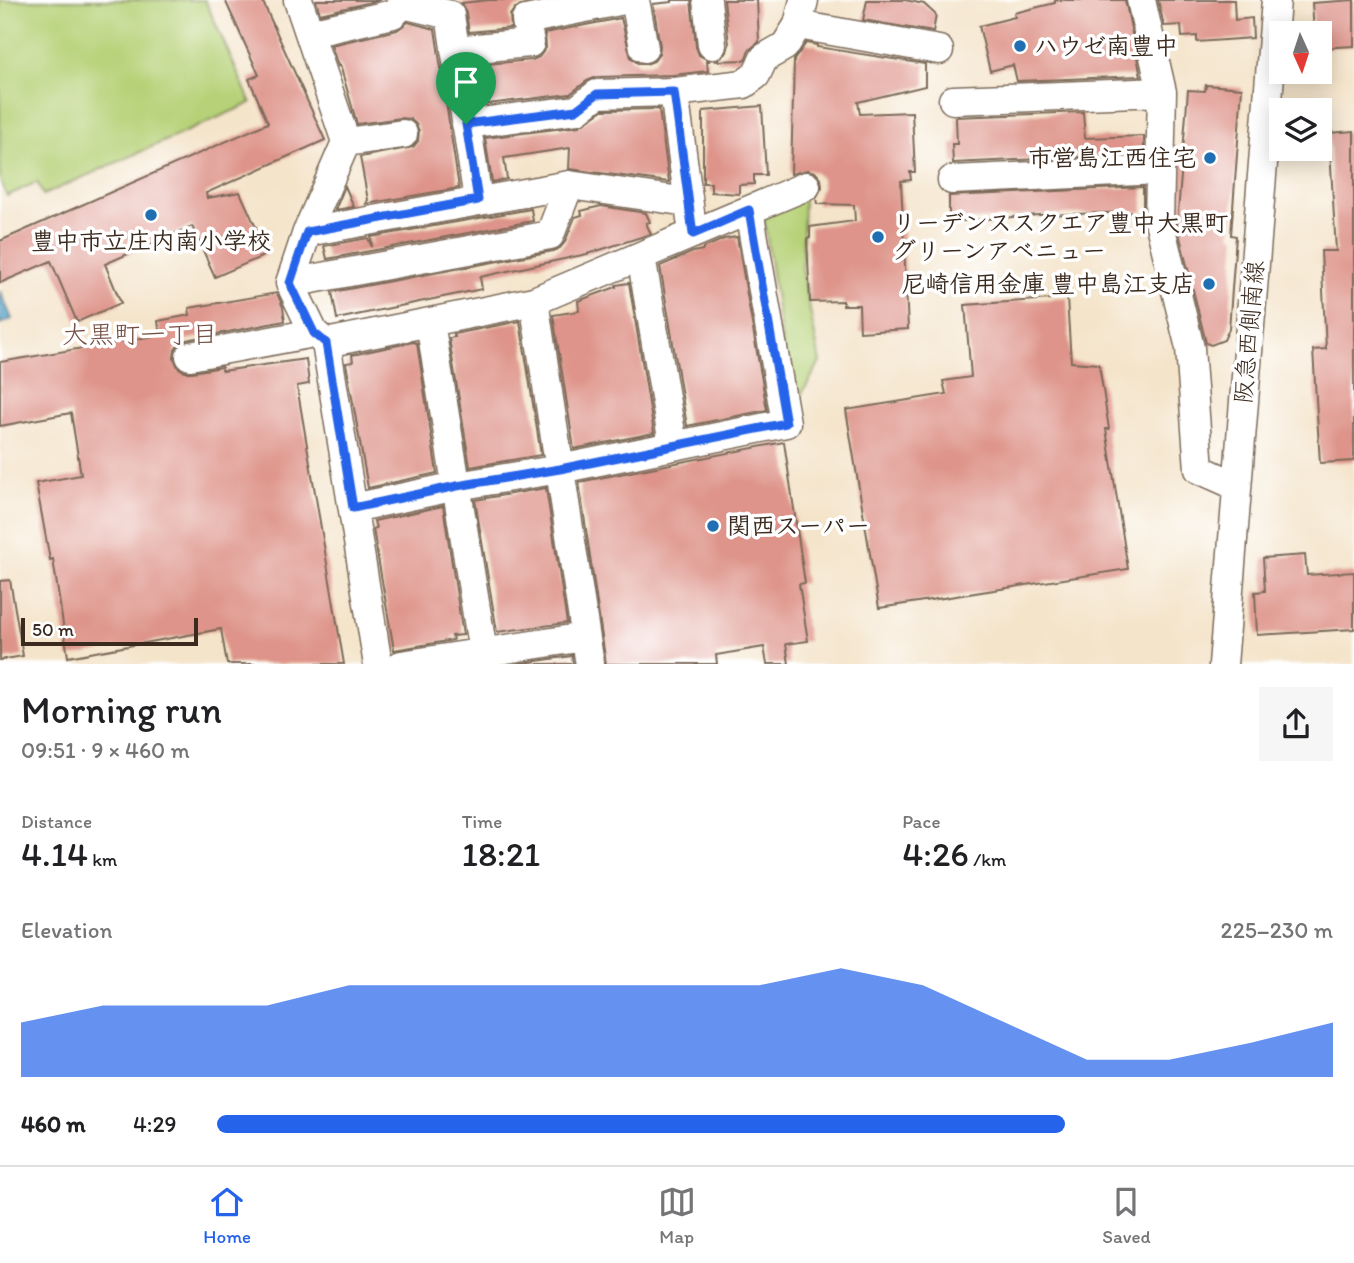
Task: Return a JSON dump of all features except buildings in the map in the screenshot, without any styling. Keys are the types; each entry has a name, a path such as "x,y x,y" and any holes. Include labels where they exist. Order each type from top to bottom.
{"street":[{"path":"298,0 346,142 307,232 290,283 320,338 353,508 379,664"},
{"path":"455,50 530,43 526,20 556,6 624,0"},
{"path":"635,0 644,48"},
{"path":"707,0 712,45"},
{"path":"1141,0 1162,92 1159,221 1190,348 1199,469 1237,486"},
{"name":"阪急西側南線","path":"1223,664 1276,0"},
{"path":"310,33 393,14 403,2 450,15 478,200"},
{"path":"466,124 576,110 597,94 674,92 744,84 756,75 764,58 785,46 801,12 939,50"},
{"path":"674,92 693,234"},
{"path":"953,100 1162,92"},
{"path":"346,142 403,134"},
{"path":"953,180 1160,170"},
{"path":"307,232 569,185 688,202"},
{"path":"290,283 550,235 569,185"},
{"path":"190,356 430,322 534,301 806,186"},
{"path":"353,508 786,423 749,210"},
{"path":"641,256 673,444"},
{"path":"534,301 590,664"},
{"path":"430,322 484,659"},
{"path":"401,664 484,659 585,637"}],"green space":[{"path":"0,0 205,0 251,103 43,195 37,182 7,196 0,181"},
{"path":"804,199 802,269 820,362 792,411 764,218"}],"water":[{"path":"0,291 12,319 0,324"}],"place":[{"name":"ハウゼ南豊中","path":"1020,46"},
{"name":"市営島江西住宅","path":"1210,158"},
{"name":"豊中市立庄内南小学校","path":"151,215"},
{"name":"リーデンススクエア豊中大黒町 グリーンアベニュー","path":"878,237"},
{"name":"尼崎信用金庫 豊中島江支店","path":"1209,284"},
{"name":"関西スーパー","path":"713,526"}],"district":[{"name":"大黒町一丁目","path":"140,334"}],"route":[{"path":"674,92 693,234 749,210 786,423 353,508 326,343 314,333 290,283 307,232 478,200 466,124 576,110 597,94 674,92"}]}
